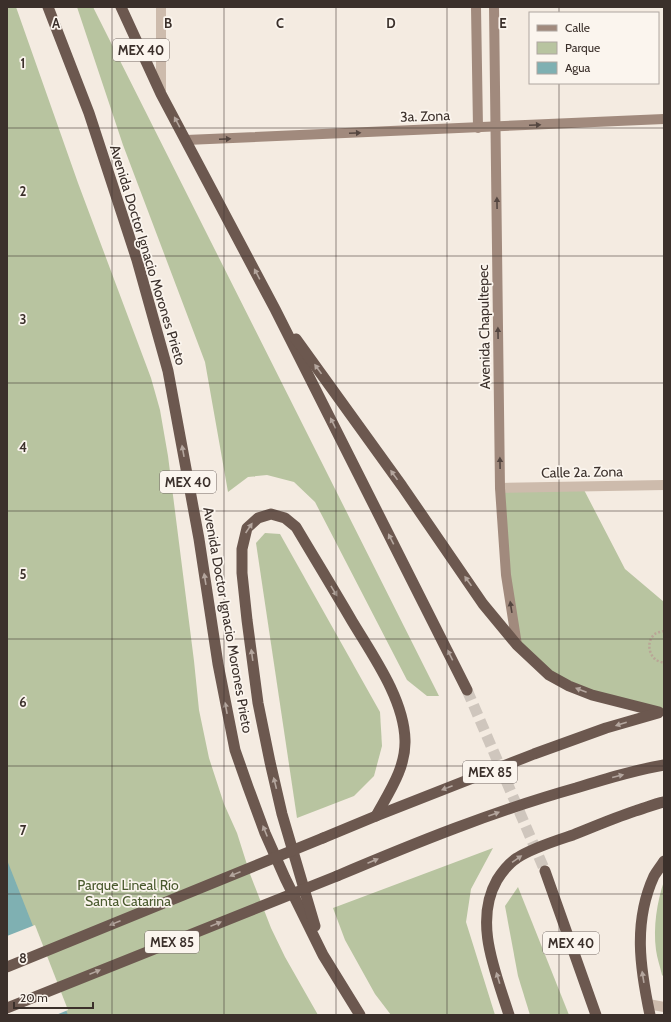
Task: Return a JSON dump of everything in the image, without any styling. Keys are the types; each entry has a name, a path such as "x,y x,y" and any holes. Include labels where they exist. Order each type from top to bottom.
{"highway":[{"name":"Avenida Doctor Ignacio Morones Prieto","path":"48,7 94,128 137,260 168,370 198,538 218,664 235,750 265,833 285,878 323,955 360,1015"},
{"name":"MEX 40","path":"122,7 161,94 275,309 467,690"},
{"path":"275,309 402,486 483,604 517,645 549,675 568,686 592,695 661,712"},
{"path":"323,955 282,814 258,703 242,573 242,549 247,528 258,518 271,514 285,518 296,527 392,689 404,726 405,741 403,758 398,776 376,816"},
{"name":"MEX 85","path":"7,967 376,816 534,754 606,728 661,712"},
{"name":"MEX 85","path":"7,1008 336,876 424,839 563,791 616,776 664,765"},
{"path":"509,1015 494,968 486,926 487,909 492,889 502,872 516,858 538,848 620,816 664,802"},
{"path":"650,1015 641,958 640,928 644,904 654,876 664,861"},
{"name":"MEX 40","path":"545,871 596,1015"}],"main road":[{"path":"476,7 478,128"},
{"name":"Avenida Chapultepec","path":"494,7 500,488 506,575 517,645"},
{"name":"3a. Zona","path":"186,140 664,119"}],"street":[{"path":"161,7 161,94"},
{"name":"Calle 2a. Zona","path":"500,488 664,485"},
{"path":"648,1004 664,1007"}],"path":[{"path":"664,631 656,633 651,638 649,646 650,653 656,660 664,663"}],"green space":[{"name":"Parque Lineal Río Santa Catarina","path":"7,7 16,7 78,183 151,378 160,410 168,456 199,710 209,758 224,804 237,833 250,874 271,928 285,957 318,1015 7,1015"},
{"path":"77,7 93,7 439,696 427,696 407,680 315,502 294,482 267,475 248,477 228,492 205,362 123,145"},
{"path":"582,486 625,569 664,602 664,711 569,686 517,645 500,488"},
{"path":"265,533 280,534 380,712 382,746 374,776 354,796 297,818 256,543"},
{"path":"493,848 471,889 466,922 495,1015 391,1015 375,994 345,940 333,908"},
{"path":"664,881 664,977 662,975 656,953 655,924 659,897"},
{"path":"518,887 569,1015 530,1015 518,976 505,906"}],"water":[{"path":"7,860 68,1015 7,1015"}],"pier":[{"path":"35,925 68,1010 56,1015 7,1015 7,936"}],"tunnel":[{"path":"467,690 545,871"}]}
